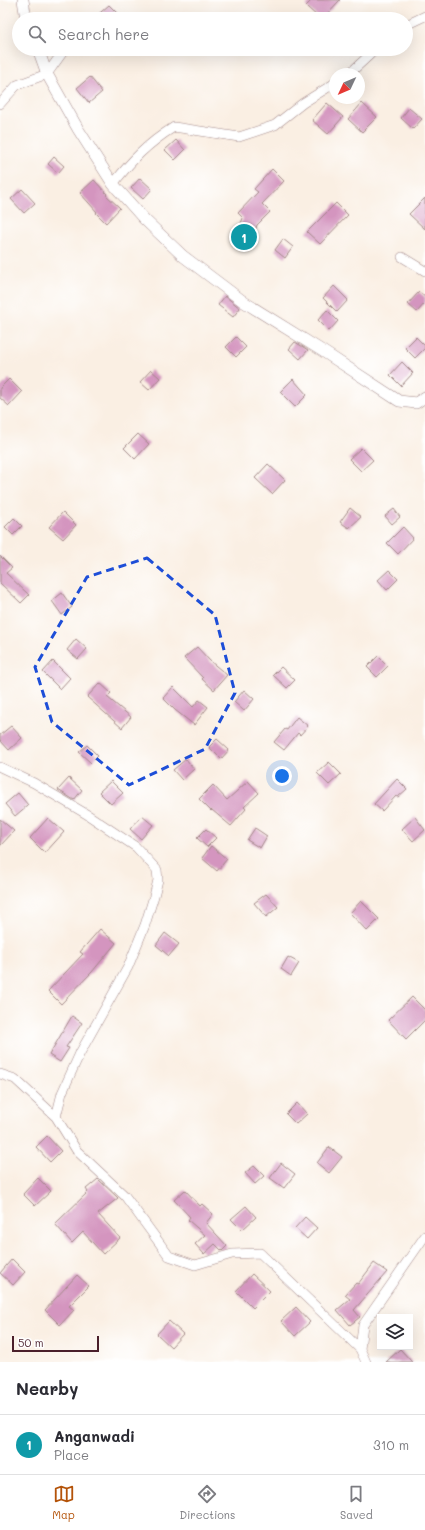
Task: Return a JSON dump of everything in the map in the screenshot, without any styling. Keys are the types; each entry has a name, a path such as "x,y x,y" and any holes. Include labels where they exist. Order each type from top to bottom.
{"street":[{"path":"24,0 25,12"},
{"path":"413,22 425,16"},
{"path":"41,56 47,74 78,129 113,184 144,220 183,256 244,302 321,350 398,401 416,403 425,397"},
{"path":"0,104 17,85 47,74 60,56"},
{"path":"355,68 368,56"},
{"path":"113,184 134,158 155,139 174,127 239,137 275,125 329,87"},
{"path":"402,257 425,271"},
{"path":"0,767 34,783 100,823 136,847 157,870 158,880 154,896 145,925 128,967 80,1053 62,1093 56,1117"},
{"path":"0,1074 15,1079 56,1117 77,1151 125,1196 169,1256 194,1265 232,1254 260,1253 360,1349 366,1362"},
{"path":"360,1349 363,1325 425,1236"}],"highlighted area":[{"path":"147,558 215,615 235,693 205,749 129,785 52,722 35,667 87,577"}],"building":[{"path":"312,0 340,0 329,12 312,12 306,6"},
{"path":"109,5 116,12 101,12"},
{"path":"90,77 102,92 89,103 77,88"},
{"path":"327,103 343,117 328,134 312,120"},
{"path":"361,104 363,104 377,117 362,132 348,119"},
{"path":"409,108 422,119 413,129 401,118"},
{"path":"176,140 185,150 175,160 165,150"},
{"path":"54,157 64,166 58,173 48,164"},
{"path":"272,169 284,181 262,204 270,212 257,225 248,250 233,245 243,218 238,213 258,192 254,189"},
{"path":"140,178 152,189 143,199 131,188"},
{"path":"94,180 107,194 106,195 120,208 106,223 80,193"},
{"path":"22,189 35,203 24,213 11,199"},
{"path":"425,198 425,229 409,214"},
{"path":"336,203 348,215 320,244 307,232"},
{"path":"283,239 293,247 285,258 275,250"},
{"path":"334,286 348,300 337,312 323,298"},
{"path":"419,292 425,297 425,303 417,312 408,304"},
{"path":"225,296 240,308 233,317 218,305"},
{"path":"327,310 338,321 329,331 318,320"},
{"path":"236,337 246,347 236,357 226,347"},
{"path":"416,337 425,346 425,348 415,358 405,348"},
{"path":"295,342 308,350 300,359 289,349"},
{"path":"402,362 413,373 401,386 390,375"},
{"path":"151,370 160,378 149,390 140,382"},
{"path":"9,379 22,392 9,406 0,398 0,388"},
{"path":"293,379 307,395 295,407 280,392"},
{"path":"138,434 149,444 135,459 124,448"},
{"path":"361,448 373,460 361,471 349,459"},
{"path":"268,464 285,480 272,494 255,478"},
{"path":"350,508 361,517 349,528 340,522"},
{"path":"394,509 400,517 392,524 385,516"},
{"path":"63,512 76,525 63,539 49,527"},
{"path":"14,518 22,526 13,535 5,527"},
{"path":"403,527 413,538 398,554 387,543"},
{"path":"0,556 12,568 6,573 29,595 21,603 0,583"},
{"path":"389,570 398,579 387,590 378,580"},
{"path":"62,593 72,607 62,615 52,601"},
{"path":"76,639 87,649 78,659 67,650"},
{"path":"197,647 210,661 227,675 214,690 202,679 203,678 184,658"},
{"path":"378,656 388,666 377,677 367,667"},
{"path":"53,661 70,678 60,689 43,672"},
{"path":"281,667 295,680 287,688 273,675"},
{"path":"100,683 111,693 107,697 131,717 122,728 87,697"},
{"path":"173,687 193,707 199,700 208,707 194,725 163,698"},
{"path":"244,690 254,699 244,711 234,702"},
{"path":"297,717 308,726 300,735 298,733 284,750 274,742 285,729 287,730"},
{"path":"11,726 22,738 9,750 0,740 0,735"},
{"path":"217,739 229,750 221,759 209,747"},
{"path":"87,745 98,756 91,763 79,752"},
{"path":"186,759 194,769 182,780 173,770"},
{"path":"329,762 341,774 329,785 317,773"},
{"path":"69,778 82,790 74,800 58,790"},
{"path":"397,779 407,789 398,797 396,796 382,811 374,804"},
{"path":"111,781 123,793 111,804 99,792"},
{"path":"248,781 259,793 244,807 246,809 231,826 212,810 211,811 199,799 213,785 227,800"},
{"path":"18,793 28,805 15,816 5,804"},
{"path":"142,816 153,825 141,839 130,829"},
{"path":"415,817 425,830 413,841 402,829"},
{"path":"48,818 64,832 45,853 30,838"},
{"path":"0,819 14,831 0,846"},
{"path":"255,828 267,836 260,848 247,840"},
{"path":"206,829 216,838 207,847 197,838"},
{"path":"211,846 227,859 217,871 202,858"},
{"path":"266,894 278,907 266,917 254,903"},
{"path":"361,901 379,919 367,931 350,913"},
{"path":"100,929 116,943 92,972 61,1004 48,991 83,954 80,952"},
{"path":"165,933 179,944 169,956 156,945"},
{"path":"288,957 299,963 291,976 281,969"},
{"path":"412,997 425,1010 425,1020 406,1039 388,1020"},
{"path":"72,1016 82,1023 66,1047 69,1048 60,1062 49,1055"},
{"path":"297,1103 307,1114 296,1124 286,1114"},
{"path":"47,1136 61,1151 50,1162 36,1147"},
{"path":"329,1147 342,1157 329,1173 317,1163"},
{"path":"281,1163 295,1174 284,1188 270,1178"},
{"path":"254,1166 264,1176 255,1184 245,1173"},
{"path":"38,1178 51,1191 35,1206 23,1194"},
{"path":"98,1179 118,1198 98,1214 120,1238 103,1254 83,1232 72,1243 55,1224 88,1192 86,1189"},
{"path":"185,1190 200,1206 202,1204 213,1214 206,1223 227,1246 222,1251 215,1244 204,1254 195,1244 205,1235 188,1220 190,1217 174,1200"},
{"path":"246,1206 256,1217 242,1230 231,1219"},
{"path":"305,1217 317,1228 307,1239 295,1228"},
{"path":"12,1259 25,1272 13,1285 0,1273"},
{"path":"374,1263 387,1272 354,1310 360,1317 350,1325 337,1310 350,1299 345,1295 356,1283 358,1284"},
{"path":"252,1274 270,1291 253,1308 236,1291"},
{"path":"77,1275 89,1286 69,1306 74,1310 60,1325 45,1310"},
{"path":"296,1307 310,1322 295,1336 281,1321"},
{"path":"169,1321 183,1334 171,1347 157,1334"},
{"path":"399,1350 401,1350 412,1362 386,1362"}],"place":[{"name":"Anganwadi","path":"244,237"}]}
